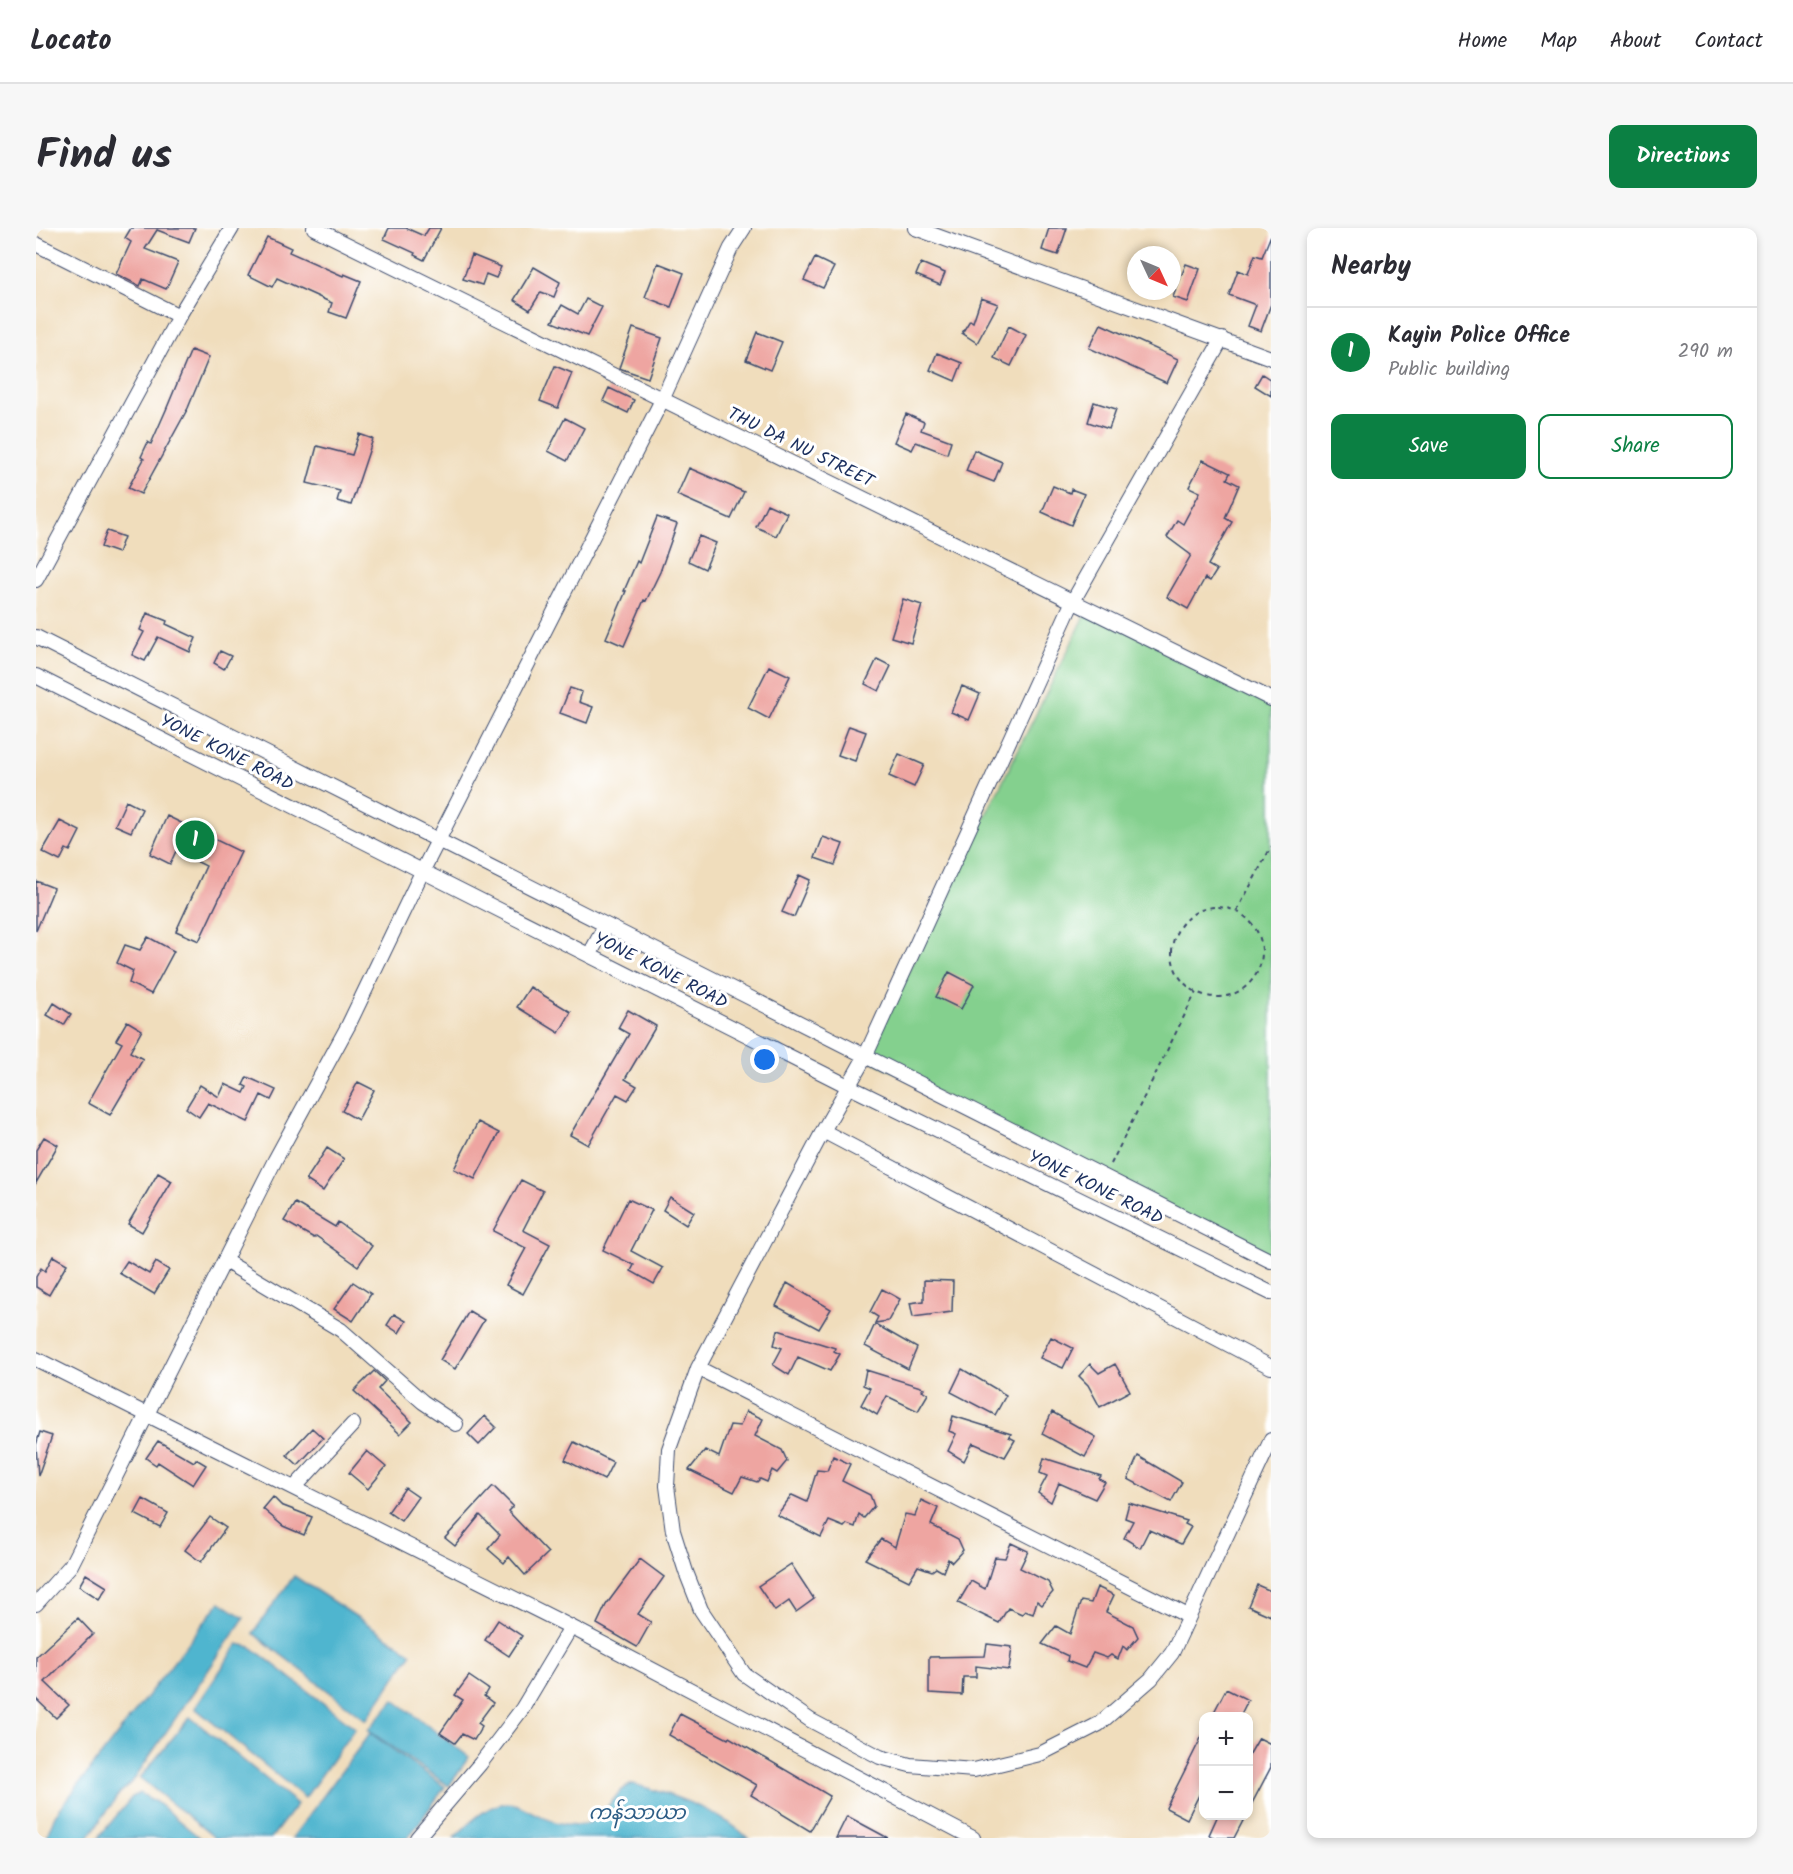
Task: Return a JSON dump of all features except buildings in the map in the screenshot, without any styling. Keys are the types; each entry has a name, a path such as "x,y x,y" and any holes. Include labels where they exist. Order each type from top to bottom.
{"street":[{"path":"36,580 179,316 232,228"},
{"name":"THU DA NU STREET","path":"314,228 1271,699"},
{"path":"36,1604 41,1590 71,1565 225,1261 353,1017 423,870 663,398 731,248 744,228"},
{"path":"915,228 1271,358"},
{"path":"36,244 179,316"},
{"path":"1222,339 1073,601 865,1057 823,1131 698,1368 676,1424 669,1458 667,1486 674,1532 686,1572 702,1610 744,1674 779,1701 846,1741 880,1757 910,1765 974,1770 1040,1754 1099,1724 1151,1679 1172,1653 1271,1440"},
{"path":"36,637 1271,1261"},
{"name":"YONE KONE ROAD","path":"36,676 850,1087 1271,1293"},
{"path":"590,954 606,926"},
{"path":"823,1131 1271,1367"},
{"path":"225,1261 341,1330 423,1402 456,1424"},
{"path":"36,1359 571,1627 973,1838"},
{"path":"698,1368 1188,1616"},
{"path":"294,1488 353,1424"},
{"path":"417,1838 480,1764 522,1708 571,1627"}],"path":[{"path":"1237,911 1271,847"},
{"path":"1216,906 1237,911 1254,925 1260,938 1262,953 1256,975 1246,986 1233,994 1210,996 1196,992 1184,983 1173,963 1172,948 1175,934 1189,916 1202,909 1216,906"},
{"path":"1104,1177 1196,992"}],"green space":[{"path":"1090,606 1271,698 1271,1261 865,1057"}],"water":[{"path":"294,1576 412,1653 366,1720 253,1633"},
{"path":"220,1602 244,1618 132,1782 119,1794 88,1838 46,1838 55,1815"},
{"path":"238,1644 251,1647 355,1728 305,1798 195,1708"},
{"path":"394,1700 469,1757 449,1786 368,1730"},
{"path":"190,1717 297,1804 271,1838 215,1838 140,1778"},
{"path":"370,1733 445,1787 408,1838 292,1838"},
{"name":"ကန်သာယာ","path":"633,1784 678,1798 709,1811 748,1838 454,1838 483,1812 500,1804 509,1803 553,1821 584,1824 598,1817 620,1792"},
{"path":"140,1793 156,1802 200,1838 98,1838 132,1797"}],"place":[{"name":"Kayin Police Office","path":"195,840"}]}
